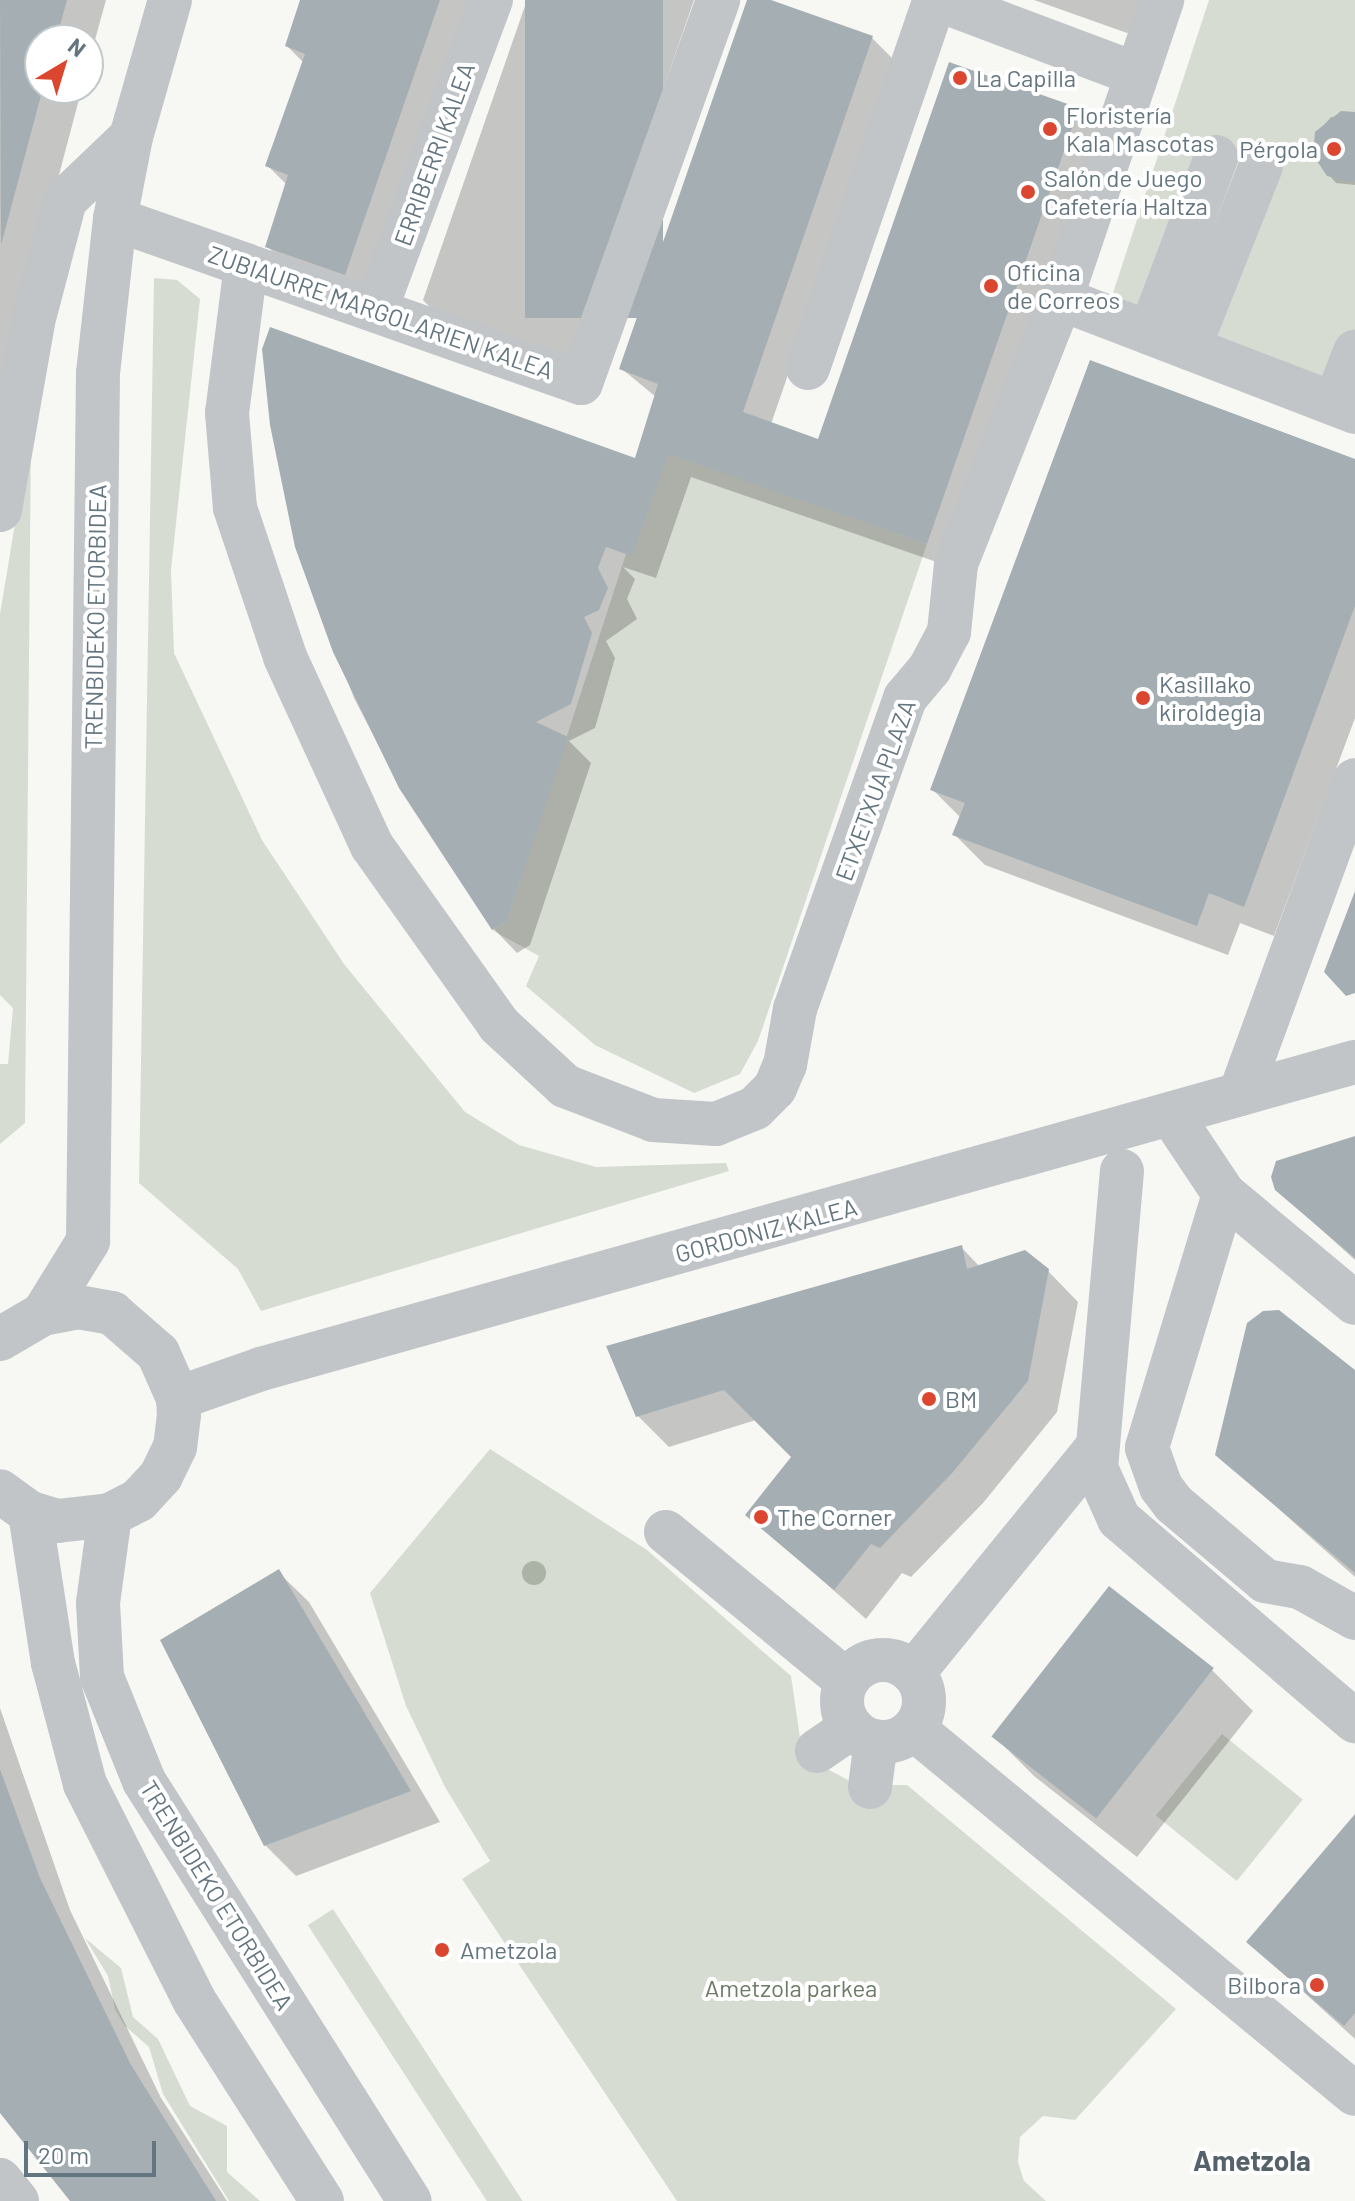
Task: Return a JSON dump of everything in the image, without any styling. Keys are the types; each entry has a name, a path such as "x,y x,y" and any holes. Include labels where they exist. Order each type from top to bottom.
{"street":[{"name":"TRENBIDEKO ETORBIDEA","path":"88,1241 98,373 115,219 131,137 170,0"},
{"name":"ERRIBERRI KALEA","path":"376,309 491,0"},
{"name":"ZUBIAURRE MARGOLARIEN KALEA","path":"115,219 581,383 718,0"},
{"path":"808,368 937,0 1136,74"},
{"name":"ETXETXUA PLAZA","path":"246,265 227,413 235,508 285,657 372,846 499,1025 565,1086 653,1120 716,1124 755,1108 775,1088 785,1065 795,1009 900,713 949,632 956,564 1061,299 1162,0"},
{"path":"0,510 33,322 65,200 131,137"},
{"path":"1169,341 1216,157"},
{"path":"1169,341 1261,166"},
{"path":"1061,299 1345,408 1355,352"},
{"path":"1240,1094 1355,780"},
{"name":"GORDONIZ KALEA","path":"178,1398 261,1369 1172,1116 1355,1062"},
{"path":"1172,1116 1224,1194 1355,1303"},
{"path":"1122,1171 1096,1468 1119,1519 1355,1721"},
{"path":"1224,1194 1147,1448 1161,1487 1174,1504 1265,1581 1318,1582 1355,1618"},
{"path":"43,1314 88,1241"},
{"path":"88,1241 130,1324"},
{"path":"0,1339 43,1314 78,1307 112,1313 130,1324 158,1353 178,1398 175,1447 161,1476 139,1500 110,1515 84,1522 9,1504 85,1784 194,2000 322,2201"},
{"path":"913,1673 1097,1447"},
{"name":"TRENBIDEKO ETORBIDEA","path":"110,1515 98,1603 102,1677 144,1781 410,2201"},
{"path":"666,1532 847,1681"},
{"path":"864,1737 925,1703 913,1673 883,1660 859,1668 847,1681 842,1702 864,1737 1355,2094"},
{"path":"864,1737 870,1787"},
{"path":"0,2180 17,2201"}],"green space":[{"path":"1209,0 1355,0 1355,389 1112,296"},
{"path":"154,278 177,280 200,299 171,570 174,653 262,840 344,964 465,1112 519,1145 596,1167 726,1163 729,1171 261,1311 238,1269 139,1183"},
{"path":"31,427 25,1123 0,1144 0,1064 8,1064 13,1008 0,995 0,614"},
{"path":"660,449 927,544 758,1041 740,1074 694,1093 595,1045 526,986 539,956 492,930 507,921"},
{"name":"Ametzola parkea","path":"490,1449 647,1550 791,1676 801,1745 811,1760 857,1785 907,1785 1176,2009 1075,2120 1043,2116 1020,2137 1018,2162 1024,2181 1046,2201 677,2201 462,1879 490,1861 445,1787 406,1706 370,1593"},
{"path":"1222,1734 1303,1799 1237,1881 1156,1816"},
{"path":"333,1909 523,2201 487,2201 308,1925"},
{"path":"85,1938 121,1968 133,2017 158,2039 190,2106 227,2126 227,2172 260,2201 229,2201 163,2094 149,2047 125,2026 115,2009 108,1976"}],"building":[{"path":"0,0 67,0 60,24 24,24 24,104 39,104 1,245"},
{"path":"300,0 440,0 345,275 265,247 288,175 265,166 305,54 285,46"},
{"path":"525,0 663,0 663,318 525,318"},
{"path":"747,0 771,0 873,36 743,412 818,439 949,62 1079,108 927,544 668,454 632,556 606,547 598,568 608,588 599,610 584,617 592,633 571,704 536,722 568,737 507,921 492,930 399,788 333,652 295,547 270,425 262,349 270,327 635,458 658,384 619,369"},
{"name":"Pérgola","path":"1341,111 1355,112 1355,181 1350,182 1327,176 1313,155 1315,132"},
{"name":"Kasillako kiroldegia","path":"1090,360 1355,459 1355,606 1244,907 1209,893 1197,926 952,835 965,803 930,790"},
{"path":"1355,891 1355,993 1346,996 1324,972"},
{"path":"1355,1136 1355,1258 1275,1190 1271,1177 1276,1161"},
{"path":"962,1245 967,1269 1025,1250 1049,1269 1028,1381 953,1472 880,1548 871,1544 834,1590 745,1515 791,1457 724,1390 636,1417 606,1346"},
{"path":"1279,1310 1355,1370 1355,1573 1215,1455 1247,1323 1263,1311"},
{"path":"279,1569 411,1791 264,1846 160,1640"},
{"path":"1109,1586 1214,1668 1096,1818 991,1737"},
{"path":"0,1769 40,1878 131,2065 216,2201 70,2201 0,2113"},
{"path":"1355,1814 1355,2013 1344,2026 1246,1942"}],"place":[{"name":"La Capilla","path":"960,78"},
{"name":"Floristería Kala Mascotas","path":"1050,129"},
{"name":"Pérgola","path":"1334,149"},
{"name":"Salón de Juego Cafetería Haltza","path":"1028,192"},
{"name":"Oficina de Correos","path":"991,286"},
{"name":"Kasillako kiroldegia","path":"1143,698"},
{"name":"BM","path":"929,1399"},
{"name":"The Corner","path":"761,1517"},
{"name":"Ametzola","path":"442,1950"},
{"name":"Bilbora","path":"1317,1985"}],"district":[{"name":"Ametzola","path":"1252,2160"}]}
